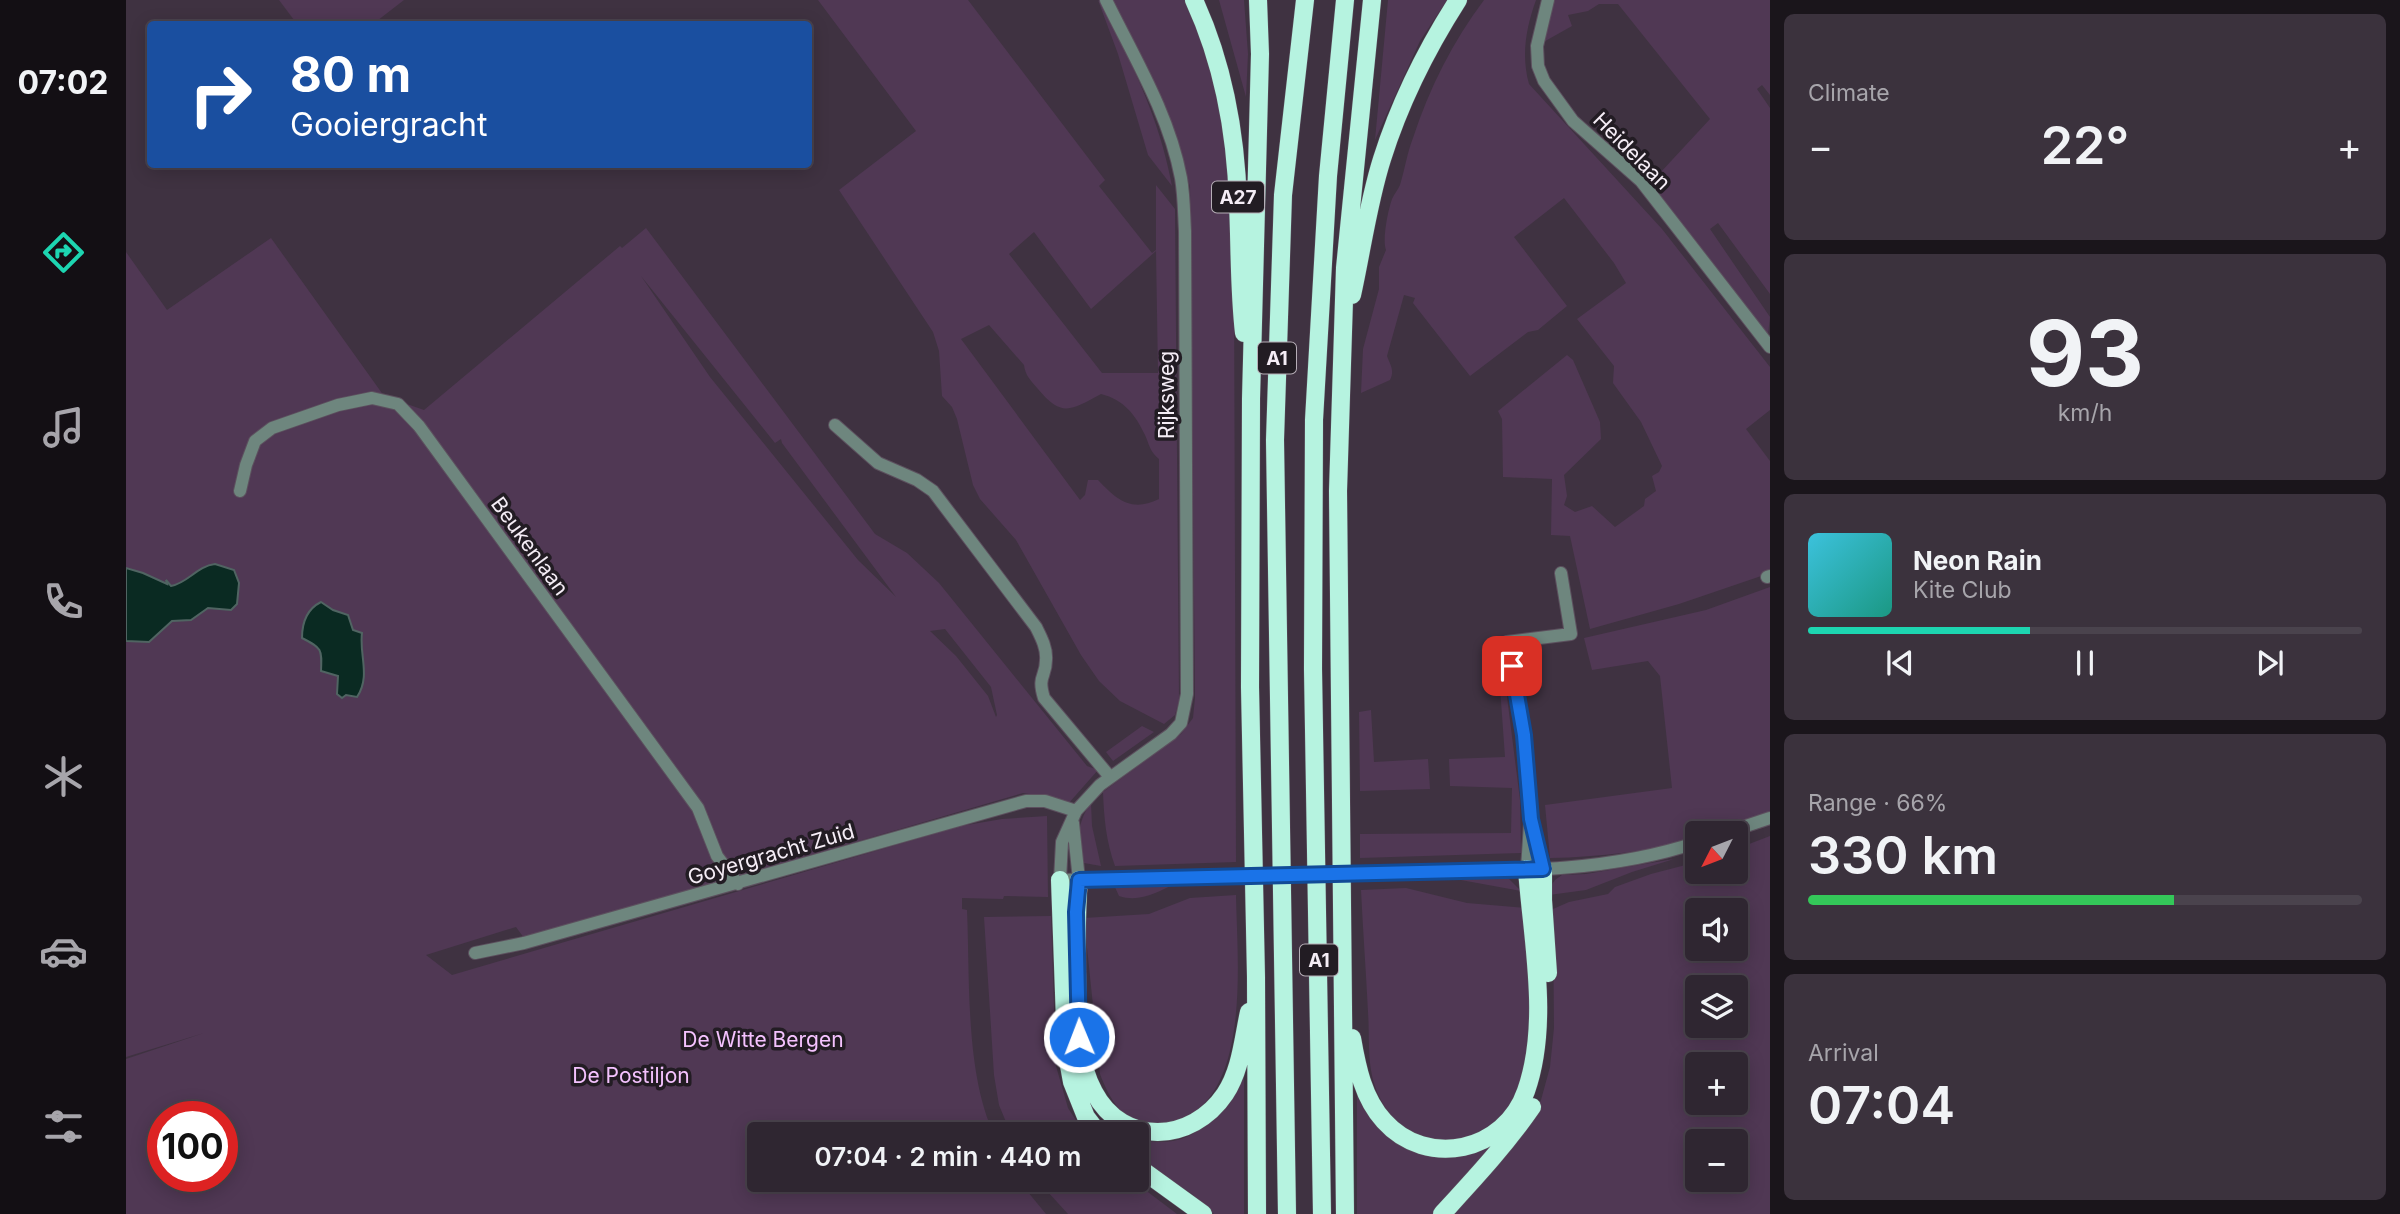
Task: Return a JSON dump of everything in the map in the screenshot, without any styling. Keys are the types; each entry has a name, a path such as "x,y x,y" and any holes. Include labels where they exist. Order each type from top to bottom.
{"highway":[{"name":"A27","path":"1194,0 1206,26 1223,86 1234,150 1240,297 1251,399"},
{"name":"A1","path":"1257,1214 1256,978 1250,687 1251,399 1260,54 1258,0"},
{"name":"A1","path":"1287,1214 1275,440 1283,195 1305,0"},
{"name":"A1","path":"1322,1214 1313,669 1314,420 1328,176 1345,0"},
{"name":"A1","path":"1345,1214 1338,491 1345,268 1372,0"},
{"name":"A1","path":"1342,340 1381,161 1428,47 1458,0"},
{"name":"A1","path":"1344,1001 1364,1091 1384,1121 1408,1141 1434,1149 1457,1149 1491,1136 1517,1110 1531,1076 1538,985 1535,869"},
{"path":"1442,1214 1472,1184 1516,1130 1532,1107 1539,1089 1547,1039 1549,983 1543,900 1535,869"},
{"name":"A1","path":"1070,880 1076,912 1079,1037 1084,1066 1093,1092 1108,1112 1124,1125 1147,1131 1171,1132 1191,1126 1213,1109 1226,1093 1236,1072 1256,978"},
{"path":"1070,880 1066,1049 1072,1082 1090,1122"},
{"path":"1149,1175 1203,1214"}],"street":[{"name":"Rijksweg","path":"1074,815 1100,785 1171,734 1181,723 1186,694 1185,231 1181,179 1170,136 1156,101 1106,0"},
{"name":"Heidelaan","path":"1548,0 1537,46 1538,66 1544,81 1573,121 1641,181 1770,347"},
{"name":"Beukenlaan","path":"240,491 255,440 272,429 338,405 372,398 398,404 418,426 698,808 717,856 738,884"},
{"path":"835,425 878,463 917,480 933,491 1036,627 1044,646 1046,662 1039,684 1044,698 1113,775"},
{"path":"1535,869 1524,735 1507,642 1572,634 1561,573"},
{"name":"Goyergracht Zuid","path":"475,953 524,943 738,884 1026,801 1045,801 1074,815"},
{"path":"1070,880 1062,842 1074,815"},
{"path":"1070,880 1074,815"},
{"path":"1748,825 1770,818"},
{"path":"1070,880 1535,869 1595,864 1666,853 1685,846"}],"green space":[{"path":"279,0 404,0 377,21 295,21"},
{"path":"818,0 968,0 1105,180 1099,186 1152,253 1156,250 1156,185 1175,209 1179,700 1175,715 1164,724 1120,701 1099,681 1081,655 1016,540 980,499 973,485 957,419 952,407 942,396 939,351 933,332 839,190 916,131","holes":["1034,232 1091,309 1156,251 1158,373 1102,373 1009,254","989,325 1024,365 1033,383 1054,404 1061,408 1074,407 1101,394 1116,400 1133,414 1159,459 1159,499 1140,505 1132,504 1118,498 1098,480 1088,480 1085,495 1080,500 961,339"]},
{"path":"1098,0 1108,15 1150,107 1172,186 1148,155 1118,54"},
{"path":"1112,0 1194,0 1225,98 1234,281 1236,862 1115,866 1106,829 1103,792 1181,734 1193,718 1195,698 1190,187 1176,137"},
{"path":"1219,0 1244,0 1248,54 1246,97"},
{"path":"1388,0 1447,0 1420,41 1375,140"},
{"path":"1484,0 1536,0 1526,42 1525,63 1529,84 1662,229 1770,367 1770,410 1746,429 1770,461 1770,573 1679,604 1590,629 1570,536 1551,535 1552,479 1503,477 1502,419 1498,411 1567,355 1573,360 1600,422 1601,439 1564,475 1567,496 1564,505 1575,512 1592,506 1615,527 1644,506 1645,499 1656,491 1652,476 1659,472 1662,466 1641,422 1613,383 1614,366 1577,319 1626,283 1564,198 1514,237 1567,306 1538,330 1528,332 1470,376 1413,303 1415,298 1404,295 1387,356 1392,370 1390,380 1361,393 1363,349 1379,289 1379,267 1386,250 1385,232 1390,204 1400,185 1419,120 1434,84 1462,32"},
{"path":"1555,0 1770,0 1770,95 1762,85 1757,89 1770,108 1770,294 1718,223 1710,229 1770,317 1768,335 1649,184 1636,158 1660,173 1710,119 1618,4 1599,4 1588,11 1568,15 1572,26 1540,44"},
{"path":"646,228 875,534 907,553 939,583 1087,766 1098,770 1068,804 1023,793 735,877 727,861 714,865 721,881 524,938 516,927 426,955 452,975 961,826 1002,819 1047,816 1048,897 962,898 962,909 967,910 974,1054 978,1083 990,1122 747,1122 747,1192 1028,1192 1046,1214 126,1214 126,1059 204,1033 126,1057 126,252 167,310 271,238 384,396 424,410 620,246 622,248","holes":["641,276 775,443 781,439 896,597 858,560 710,377","945,629 991,687 996,717 988,696 956,656 930,631"]},
{"path":"1770,587 1770,816 1748,824 1748,821 1685,821 1685,843 1606,855 1550,858 1545,805 1672,788 1660,676 1648,661 1592,670 1584,638 1706,610"},
{"path":"1502,657 1520,800 1521,853 1360,858 1360,834 1511,833 1512,788 1450,786 1449,759 1505,757 1498,659"},
{"path":"1371,710 1374,762 1428,759 1430,789 1360,791 1359,712"},
{"path":"1142,726 1154,732 1113,761 1106,752"},
{"path":"1091,803 1092,826 1101,866 1084,863 1080,847 1079,832"},
{"path":"1770,836 1770,1214 1454,1214 1532,1119 1541,1100 1550,1067 1554,1028 1553,909 1569,902 1608,894 1615,887 1685,865 1685,884 1748,884 1748,844"},
{"path":"1674,859 1586,890 1549,895 1548,890 1562,875 1586,874"},
{"path":"1504,874 1521,891 1439,876"},
{"path":"1177,883 1148,896 1134,898 1119,896 1114,885"},
{"path":"1406,888 1467,903 1527,908 1531,1001 1524,1069 1513,1098 1497,1121 1472,1135 1456,1139 1431,1138 1404,1126 1384,1105 1372,1076 1361,890"},
{"path":"1236,895 1238,960 1233,1035 1225,1069 1210,1097 1187,1117 1149,1125 1149,1122 1134,1121 1119,1109 1100,1074 1084,918 1149,914 1190,898"},
{"path":"1051,916 1056,1066 1068,1108 1077,1122 1006,1122 999,1105 994,1075 984,917"},
{"path":"1244,1076 1244,1214 1214,1214 1192,1194 1149,1166 1149,1141 1174,1141 1189,1136 1214,1118"},
{"path":"1357,1079 1402,1144 1501,1135 1434,1214 1357,1214"},
{"path":"1048,1192 1148,1192 1177,1214 1068,1214"}],"shaded area":[{"path":"215,564 234,570 239,583 237,604 231,610 208,608 191,620 172,621 149,642 126,641 126,568 167,584 166,580 171,586"},
{"path":"321,602 348,615 353,630 362,633 364,673 357,697 346,695 342,698 337,694 338,676 321,671 319,650 302,638 306,617 312,608"}],"route":[{"path":"1079,1037 1076,912 1079,880 1543,869 1531,819 1524,735 1512,666"}],"park label":[{"name":"De Witte Bergen","path":"763,1039"},
{"name":"De Postiljon","path":"631,1075"}]}
